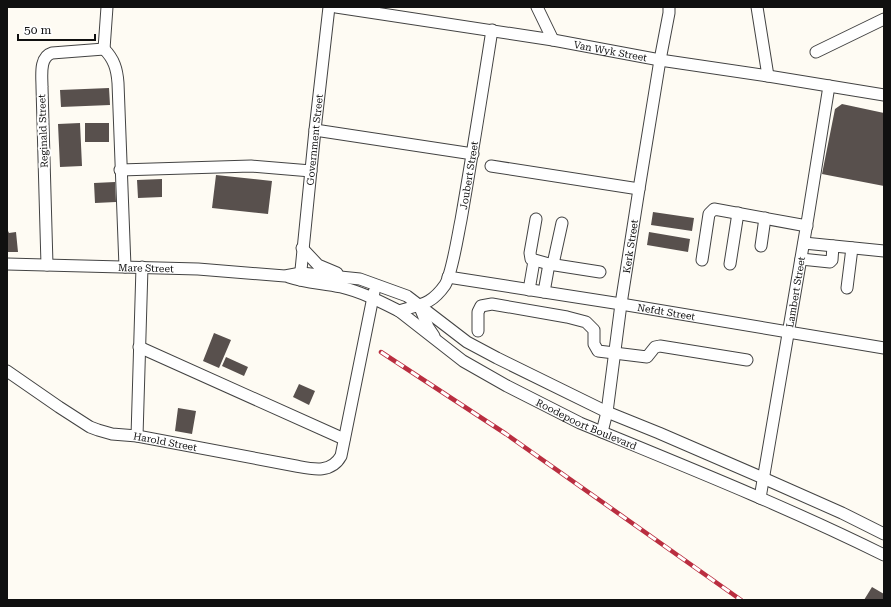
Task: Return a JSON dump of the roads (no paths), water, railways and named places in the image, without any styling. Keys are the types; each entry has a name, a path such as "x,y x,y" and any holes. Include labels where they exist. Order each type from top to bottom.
{"street":[{"path":"108,7 104,49 113,59 117,73 125,267"},
{"name":"Government Street","path":"300,277 328,7"},
{"name":"Van Wyk Street","path":"336,7 366,9 553,40 660,60 884,95"},
{"path":"538,7 553,40"},
{"name":"Kerk Street","path":"602,432 607,412 621,304 669,7"},
{"path":"757,7 768,76"},
{"path":"816,52 884,18"},
{"name":"Joubert Street","path":"399,311 418,304 425,304 432,300 445,284 448,277 458,236 473,154 492,30"},
{"name":"Reginald Street","path":"47,265 42,87 44,60 52,53 104,49"},
{"name":"Lambert Street","path":"760,498 807,226 829,86"},
{"path":"315,130 473,154"},
{"path":"120,170 251,166 310,170"},
{"path":"492,166 639,189"},
{"path":"702,260 710,211 716,209 807,226"},
{"path":"730,264 738,213"},
{"path":"761,246 765,218"},
{"path":"536,219 530,257 531,259 534,261 600,272"},
{"path":"544,292 562,223"},
{"path":"804,243 884,251"},
{"path":"801,259 830,262 832,260 833,246"},
{"path":"302,248 318,265 331,271 360,279"},
{"path":"847,288 852,248"},
{"path":"530,290 534,261"},
{"name":"Mare Street","path":"7,264 198,269 300,277"},
{"path":"137,436 142,267"},
{"name":"Roodepoort Boulevard","path":"300,277 360,279 407,296 467,342 607,412 764,478 842,513 884,534"},
{"name":"Roodepoort Boulevard","path":"300,277 359,292 373,298 399,311 462,361 558,413 717,478 808,518 884,555"},
{"name":"Nefdt Street","path":"448,277 788,331 884,348"},
{"path":"139,347 344,439 377,284"},
{"path":"418,304 428,327 441,345"},
{"path":"478,331 478,312 481,306 492,304 586,322 594,330 594,344 598,351 647,357 655,347 660,346 747,360"},
{"name":"Harold Street","path":"7,371 59,407 90,426 112,434 137,436 307,468 327,468 337,462 344,439"}],"railway":[{"path":"381,352 506,434 741,600"}]}
